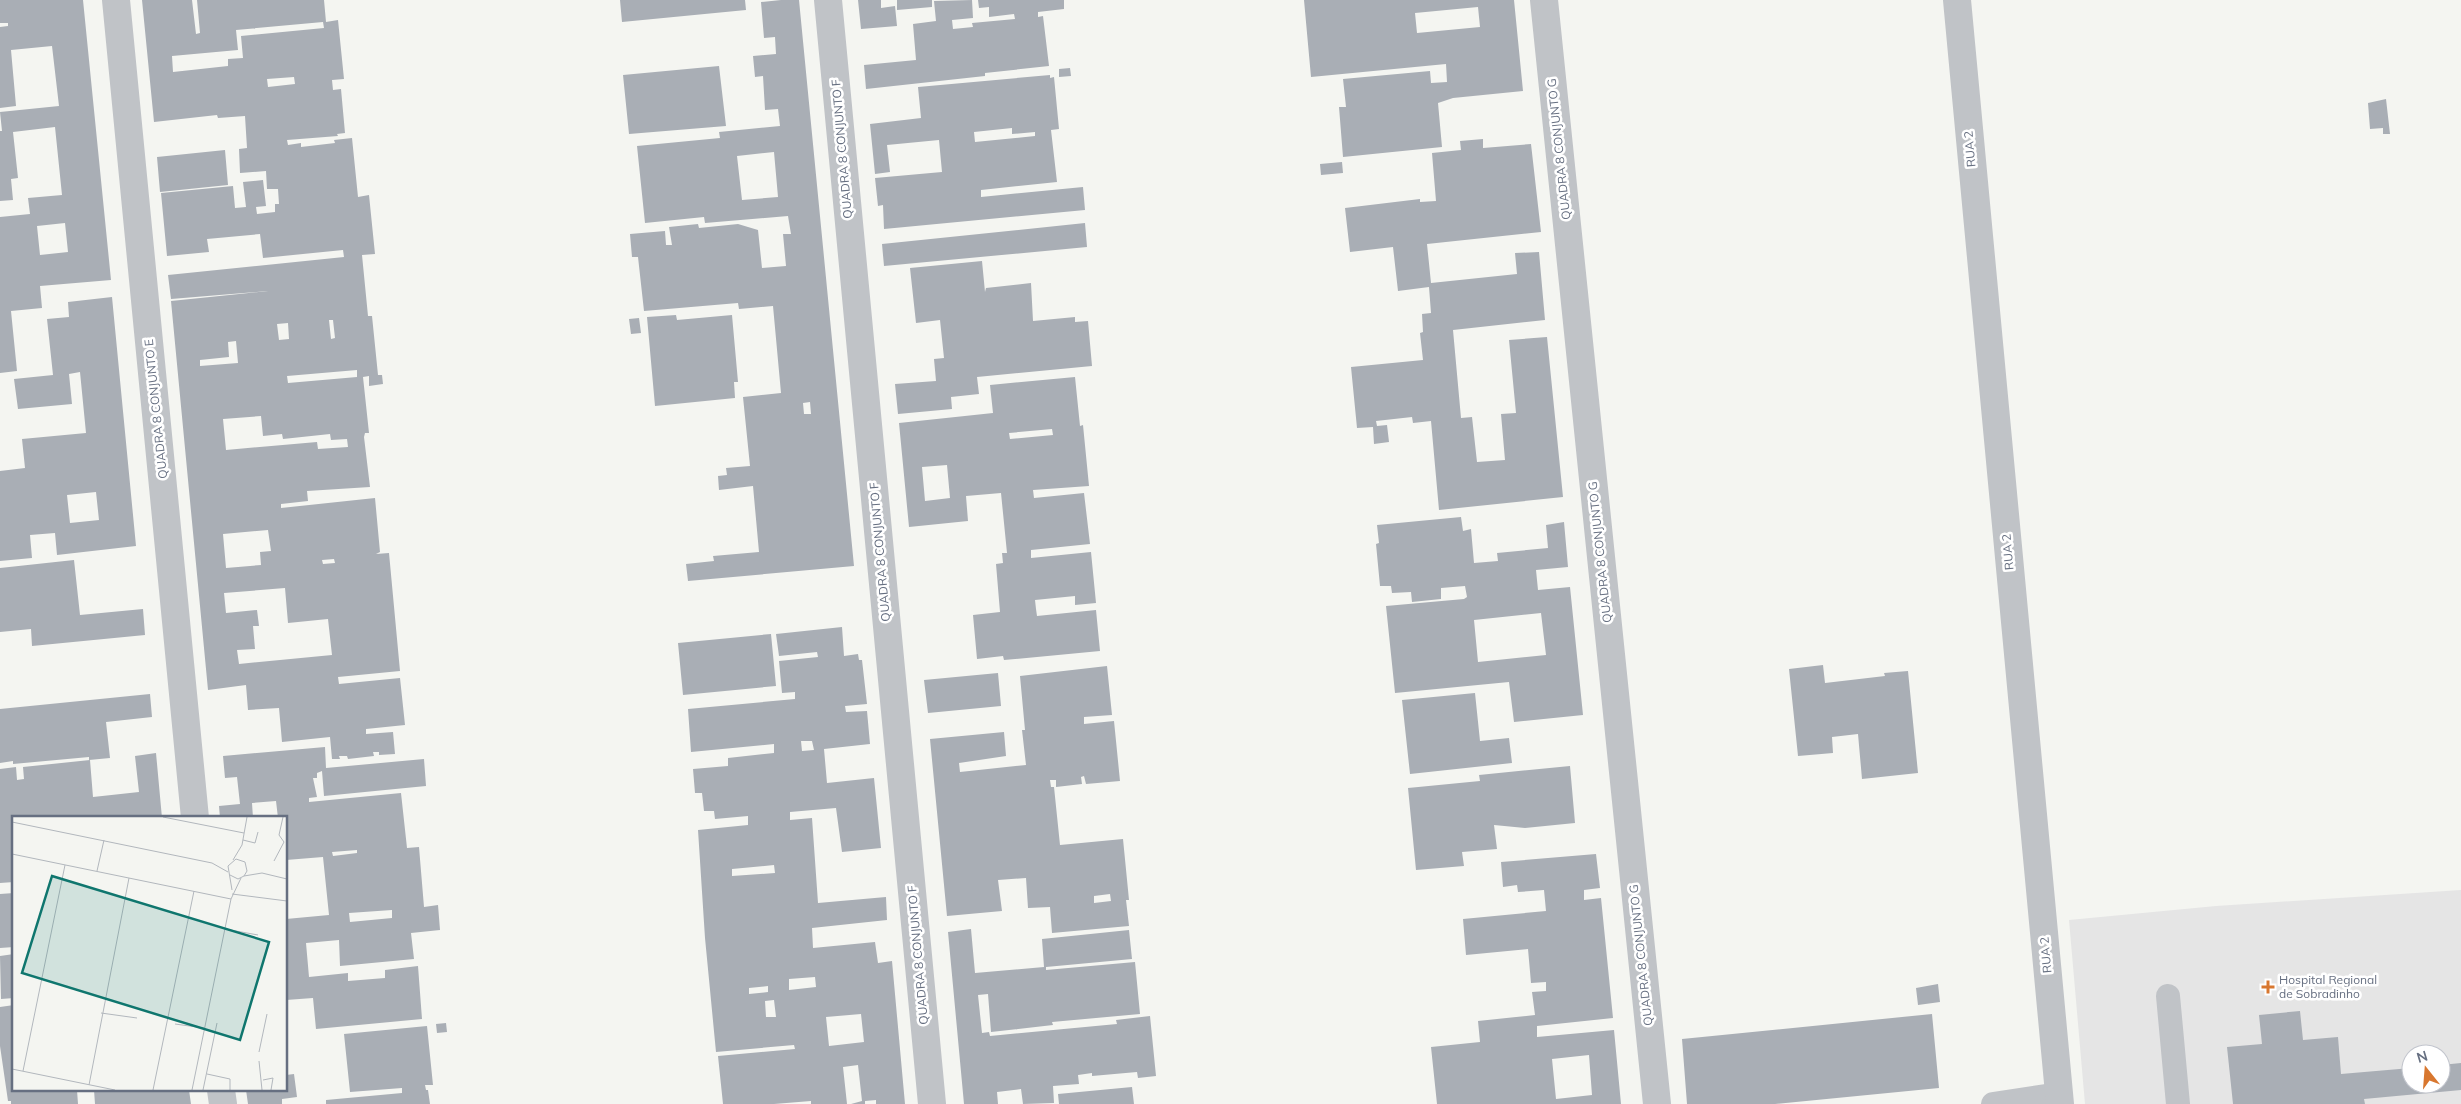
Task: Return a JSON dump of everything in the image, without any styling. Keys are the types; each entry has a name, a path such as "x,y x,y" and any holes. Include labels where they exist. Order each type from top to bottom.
{"street":[{"name":"QUADRA 8 CONJUNTO E","path":"116,0 195,816"},
{"name":"QUADRA 8 CONJUNTO F","path":"828,0 932,1104"},
{"name":"QUADRA 8 CONJUNTO G","path":"1544,0 1657,1104"},
{"name":"RUA 2","path":"1961,0 2059,1099"}],"lane":[{"path":"2168,996 2178,1104"},
{"path":"1993,1104 2059,1099"}],"shaded area":[{"name":"Hospital Regional de Sobradinho","path":"2461,890 2461,1104 2085,1104 2069,920 2216,906"}],"building":[{"path":"0,0 83,0 111,280 40,286 42,308 11,311 17,371 0,373 0,217 30,214 28,198 62,195 55,127 13,132 18,178 11,179 13,200 0,201 0,131 2,131 0,112 59,106 52,46 11,50 16,106 0,108 0,27 8,26 8,23 0,23","holes":["65,223 68,252 40,255 37,226"]},
{"path":"142,0 192,0 196,34 200,33 197,0 324,0 326,22 338,20 344,79 332,80 333,90 341,89 345,133 337,134 338,136 287,140 288,145 301,143 301,147 335,143 334,140 352,138 358,197 369,195 375,254 362,255 368,316 372,316 378,375 382,375 383,384 369,386 369,376 363,377 369,433 365,433 364,437 370,487 307,491 308,501 281,504 281,508 375,498 380,552 376,554 389,553 400,671 338,677 339,684 400,678 405,725 366,729 366,734 393,732 395,754 379,755 379,752 373,752 374,756 348,759 347,756 339,756 340,759 332,759 330,737 282,742 279,708 248,710 246,685 208,690 171,301 268,291 171,299 168,275 344,257 343,250 263,258 260,234 207,239 209,252 167,256 161,193 233,186 235,208 246,207 243,182 263,180 266,206 256,207 257,214 275,212 275,204 279,204 278,189 267,189 266,171 240,173 239,149 247,148 245,116 218,118 217,115 154,122","holes":["323,22 324,28 241,36 243,58 228,59 228,66 173,72 172,56 238,50 236,30","294,77 295,84 268,87 267,79","329,320 333,320 335,338 331,339","288,323 289,339 279,340 277,324","236,341 238,363 200,366 200,360 229,357 228,342","357,370 357,377 288,383 287,376","261,416 263,436 282,434 283,439 330,434 331,440 347,439 348,447 318,449 317,442 226,450 223,419","268,530 271,551 260,552 261,565 226,568 223,534","334,559 335,563 323,564 322,560","285,588 288,623 328,619 332,655 239,664 237,650 255,649 253,626 259,626 257,610 226,613 224,593"]},
{"path":"620,0 745,0 746,10 622,22"},
{"path":"799,0 854,566 688,581 686,564 714,561 713,556 759,552 753,486 719,490 718,476 727,475 726,468 750,466 743,397 781,393 773,306 739,309 738,303 644,311 638,257 632,257 630,234 665,231 666,245 672,245 669,227 698,224 699,228 738,224 758,230 762,268 786,266 783,234 791,234 788,216 705,223 704,217 645,223 637,146 720,138 719,132 780,126 778,109 765,110 763,76 755,77 753,56 776,54 775,37 764,38 761,2","holes":["774,152 778,197 742,200 737,156","810,402 811,414 804,414 803,403"]},
{"path":"858,0 881,0 881,8 895,6 897,26 861,29"},
{"path":"897,0 932,0 932,7 897,10"},
{"path":"972,0 973,18 952,20 953,29 973,27 972,23 1015,19 1014,14 989,17 989,7 979,8 978,0 1064,0 1064,9 1038,12 1038,17 1043,16 1049,66 985,73 985,76 866,89 864,65 916,60 913,24 936,21 934,1"},
{"path":"1304,0 1514,0 1523,91 1453,98 1438,103 1442,147 1343,157 1339,107 1346,107 1343,79 1430,71 1431,83 1447,82 1446,64 1311,77","holes":["1478,7 1480,27 1417,33 1415,13"]},
{"path":"719,66 726,126 629,134 623,75"},
{"path":"1070,68 1071,76 1059,77 1059,69"},
{"path":"1050,75 1050,78 1054,77 1059,129 1051,130 1057,182 981,190 981,197 1083,187 1085,210 884,229 883,205 878,206 875,178 942,172 939,140 887,145 890,172 875,174 870,124 921,118 918,87","holes":["1012,128 1012,134 1035,132 1035,136 975,142 974,132"]},
{"path":"2386,99 2390,134 2383,134 2383,128 2370,129 2368,103"},
{"path":"1483,139 1483,148 1531,144 1541,232 1427,244 1431,283 1517,274 1515,253 1539,252 1545,320 1453,330 1461,418 1472,417 1477,462 1505,460 1501,414 1516,413 1509,340 1547,337 1563,497 1439,510 1431,421 1413,423 1412,417 1376,421 1377,426 1387,425 1389,442 1374,444 1373,427 1357,428 1351,367 1423,360 1420,333 1423,332 1422,314 1431,313 1429,287 1398,291 1393,247 1350,252 1345,208 1420,199 1420,202 1436,201 1432,153 1461,150 1460,141"},
{"path":"225,150 228,185 160,192 157,157"},
{"path":"1342,162 1343,173 1321,175 1320,164"},
{"path":"1085,223 1087,247 884,266 882,244"},
{"path":"982,261 985,292 986,288 1031,283 1033,321 1075,317 1075,322 1088,321 1092,366 977,377 979,394 951,397 952,409 898,414 895,384 936,381 934,359 944,358 940,320 916,323 910,268"},
{"path":"112,297 136,546 57,555 55,533 30,535 32,558 0,561 0,471 25,468 22,439 86,433 80,372 69,374 72,404 18,409 14,379 53,375 47,319 69,317 68,302","holes":["96,492 99,520 70,523 67,495"]},
{"path":"676,315 677,320 732,315 738,382 734,382 735,398 655,406 647,317"},
{"path":"639,318 641,333 631,334 629,319"},
{"path":"1075,377 1080,426 1083,425 1089,486 1033,490 1034,498 1084,493 1090,544 1031,550 1031,558 1091,552 1096,603 1075,605 1075,596 1035,600 1037,616 1096,610 1100,651 1004,660 1003,656 977,659 973,615 1000,612 996,564 1003,563 1002,553 1007,553 1001,493 966,496 968,521 909,527 899,423 993,413 990,385","holes":["1052,429 1053,435 1010,439 1009,433","947,465 950,498 925,501 922,467"]},
{"path":"1461,517 1463,531 1471,529 1474,563 1498,561 1497,553 1548,548 1546,525 1564,522 1568,567 1536,570 1538,590 1570,587 1583,715 1514,722 1509,682 1395,693 1386,606 1464,599 1467,597 1465,586 1441,588 1441,599 1412,602 1411,592 1392,593 1391,586 1380,586 1376,544 1379,543 1377,525","holes":["1541,613 1546,655 1478,662 1474,620"]},
{"path":"74,560 80,615 143,609 145,635 32,646 31,629 0,632 0,568"},
{"path":"842,627 844,656 858,654 859,660 862,660 867,704 845,706 846,712 867,711 870,744 824,749 827,783 874,778 881,848 842,852 836,808 790,812 790,820 812,818 818,903 886,897 887,920 812,928 813,948 875,942 878,963 892,961 905,1104 876,1104 876,1100 865,1101 865,1104 851,1104 862,1101 858,1065 843,1067 847,1104 811,1104 811,1101 774,1104 723,1104 718,1056 795,1049 794,1045 716,1052 705,938 698,830 748,825 748,816 715,819 714,811 704,811 702,793 695,793 693,769 728,766 728,758 774,753 774,744 691,752 688,709 795,699 795,692 782,693 779,661 818,657 817,652 779,656 776,634","holes":["801,741 812,741 814,750 802,751","774,865 775,873 732,876 732,869","815,977 816,987 789,990 789,979","768,986 768,992 749,994 749,988","774,1000 776,1017 766,1017 765,1001","861,1014 864,1042 829,1046 826,1017"]},
{"path":"771,634 776,686 683,695 678,643"},
{"path":"1823,665 1825,683 1885,676 1884,673 1908,671 1918,773 1862,779 1858,734 1832,737 1833,753 1798,756 1789,669"},
{"path":"1107,666 1112,715 1084,717 1084,724 1114,721 1120,781 1086,784 1084,776 1081,777 1082,784 1056,787 1056,780 1050,780 1051,787 1054,787 1060,845 1123,839 1129,900 1126,900 1129,926 1052,933 1050,907 1028,908 1026,878 998,880 1002,911 947,916 930,739 1004,732 1006,756 959,763 960,772 1026,765 1022,730 1025,730 1020,676","holes":["1110,894 1111,901 1094,903 1094,896"]},
{"path":"998,673 1001,706 928,713 924,680"},
{"path":"1475,693 1480,741 1509,738 1512,763 1410,774 1402,700"},
{"path":"150,694 152,717 106,722 110,758 89,760 89,757 13,764 13,761 0,763 0,709"},
{"path":"325,747 326,768 424,759 426,786 324,796 322,771 317,773 317,778 313,778 317,797 309,798 309,802 401,793 407,848 419,847 424,907 438,905 440,930 411,933 414,959 340,966 339,940 306,943 309,977 348,973 348,981 385,978 385,970 418,966 422,1019 316,1029 313,998 288,1000 288,919 329,915 323,857 288,860 288,816 278,816 276,801 252,803 253,816 220,816 219,806 240,804 237,777 225,778 223,756","holes":["357,850 357,853 333,856 332,852","392,910 392,918 350,922 349,913"]},
{"path":"156,753 162,816 12,816 12,882 0,883 0,769 16,767 17,780 24,779 23,767 90,760 93,797 139,792 135,756"},
{"path":"1570,766 1575,823 1525,828 1494,825 1497,849 1462,852 1464,866 1416,870 1408,788 1480,781 1479,775"},
{"path":"1596,854 1600,888 1584,890 1584,900 1601,898 1613,1018 1537,1026 1537,1037 1614,1030 1621,1104 1437,1104 1431,1047 1480,1042 1478,1021 1535,1015 1532,992 1546,991 1546,982 1531,983 1528,949 1466,955 1463,919 1546,911 1544,890 1518,892 1517,885 1503,887 1501,862","holes":["1589,1055 1592,1095 1556,1099 1552,1059"]},
{"path":"12,893 12,947 0,948 0,894"},
{"path":"971,929 975,973 1044,967 1042,939 1129,930 1132,959 1046,967 1046,970 1135,962 1140,1014 1052,1022 1053,1025 991,1032 988,994 978,995 982,1033 989,1032 990,1036 1117,1024 1116,1020 1150,1016 1156,1076 1138,1078 1137,1072 1092,1076 1092,1073 1078,1075 1079,1084 1053,1086 1054,1103 1023,1104 1021,1089 997,1092 998,1104 964,1104 948,932"},
{"path":"12,954 12,998 1,999 0,956"},
{"path":"1938,984 1940,1002 1918,1005 1916,988"},
{"path":"12,1005 12,1092 77,1092 78,1104 11,1104 11,1101 8,1101 0,1046 0,1007"},
{"path":"2300,1011 2303,1040 2338,1037 2341,1074 2401,1069 2401,1094 2418,1094 2364,1099 2365,1104 2233,1104 2227,1047 2262,1044 2259,1015"},
{"path":"1932,1014 1939,1088 1775,1104 1687,1104 1682,1039"},
{"path":"446,1023 447,1032 437,1033 436,1024"},
{"path":"427,1026 433,1085 425,1085 426,1090 428,1090 430,1104 326,1104 326,1100 402,1093 402,1088 350,1092 344,1034"},
{"path":"2461,1063 2461,1090 2451,1091 2451,1064"},
{"path":"294,1074 297,1097 282,1099 282,1104 248,1104 246,1092 288,1092 288,1075"},
{"path":"1132,1087 1134,1104 1059,1104 1058,1094"},
{"path":"94,1092 189,1092 191,1104 95,1104"}],"place":[{"name":"Hospital Regional de Sobradinho","path":"2268,987"}]}
